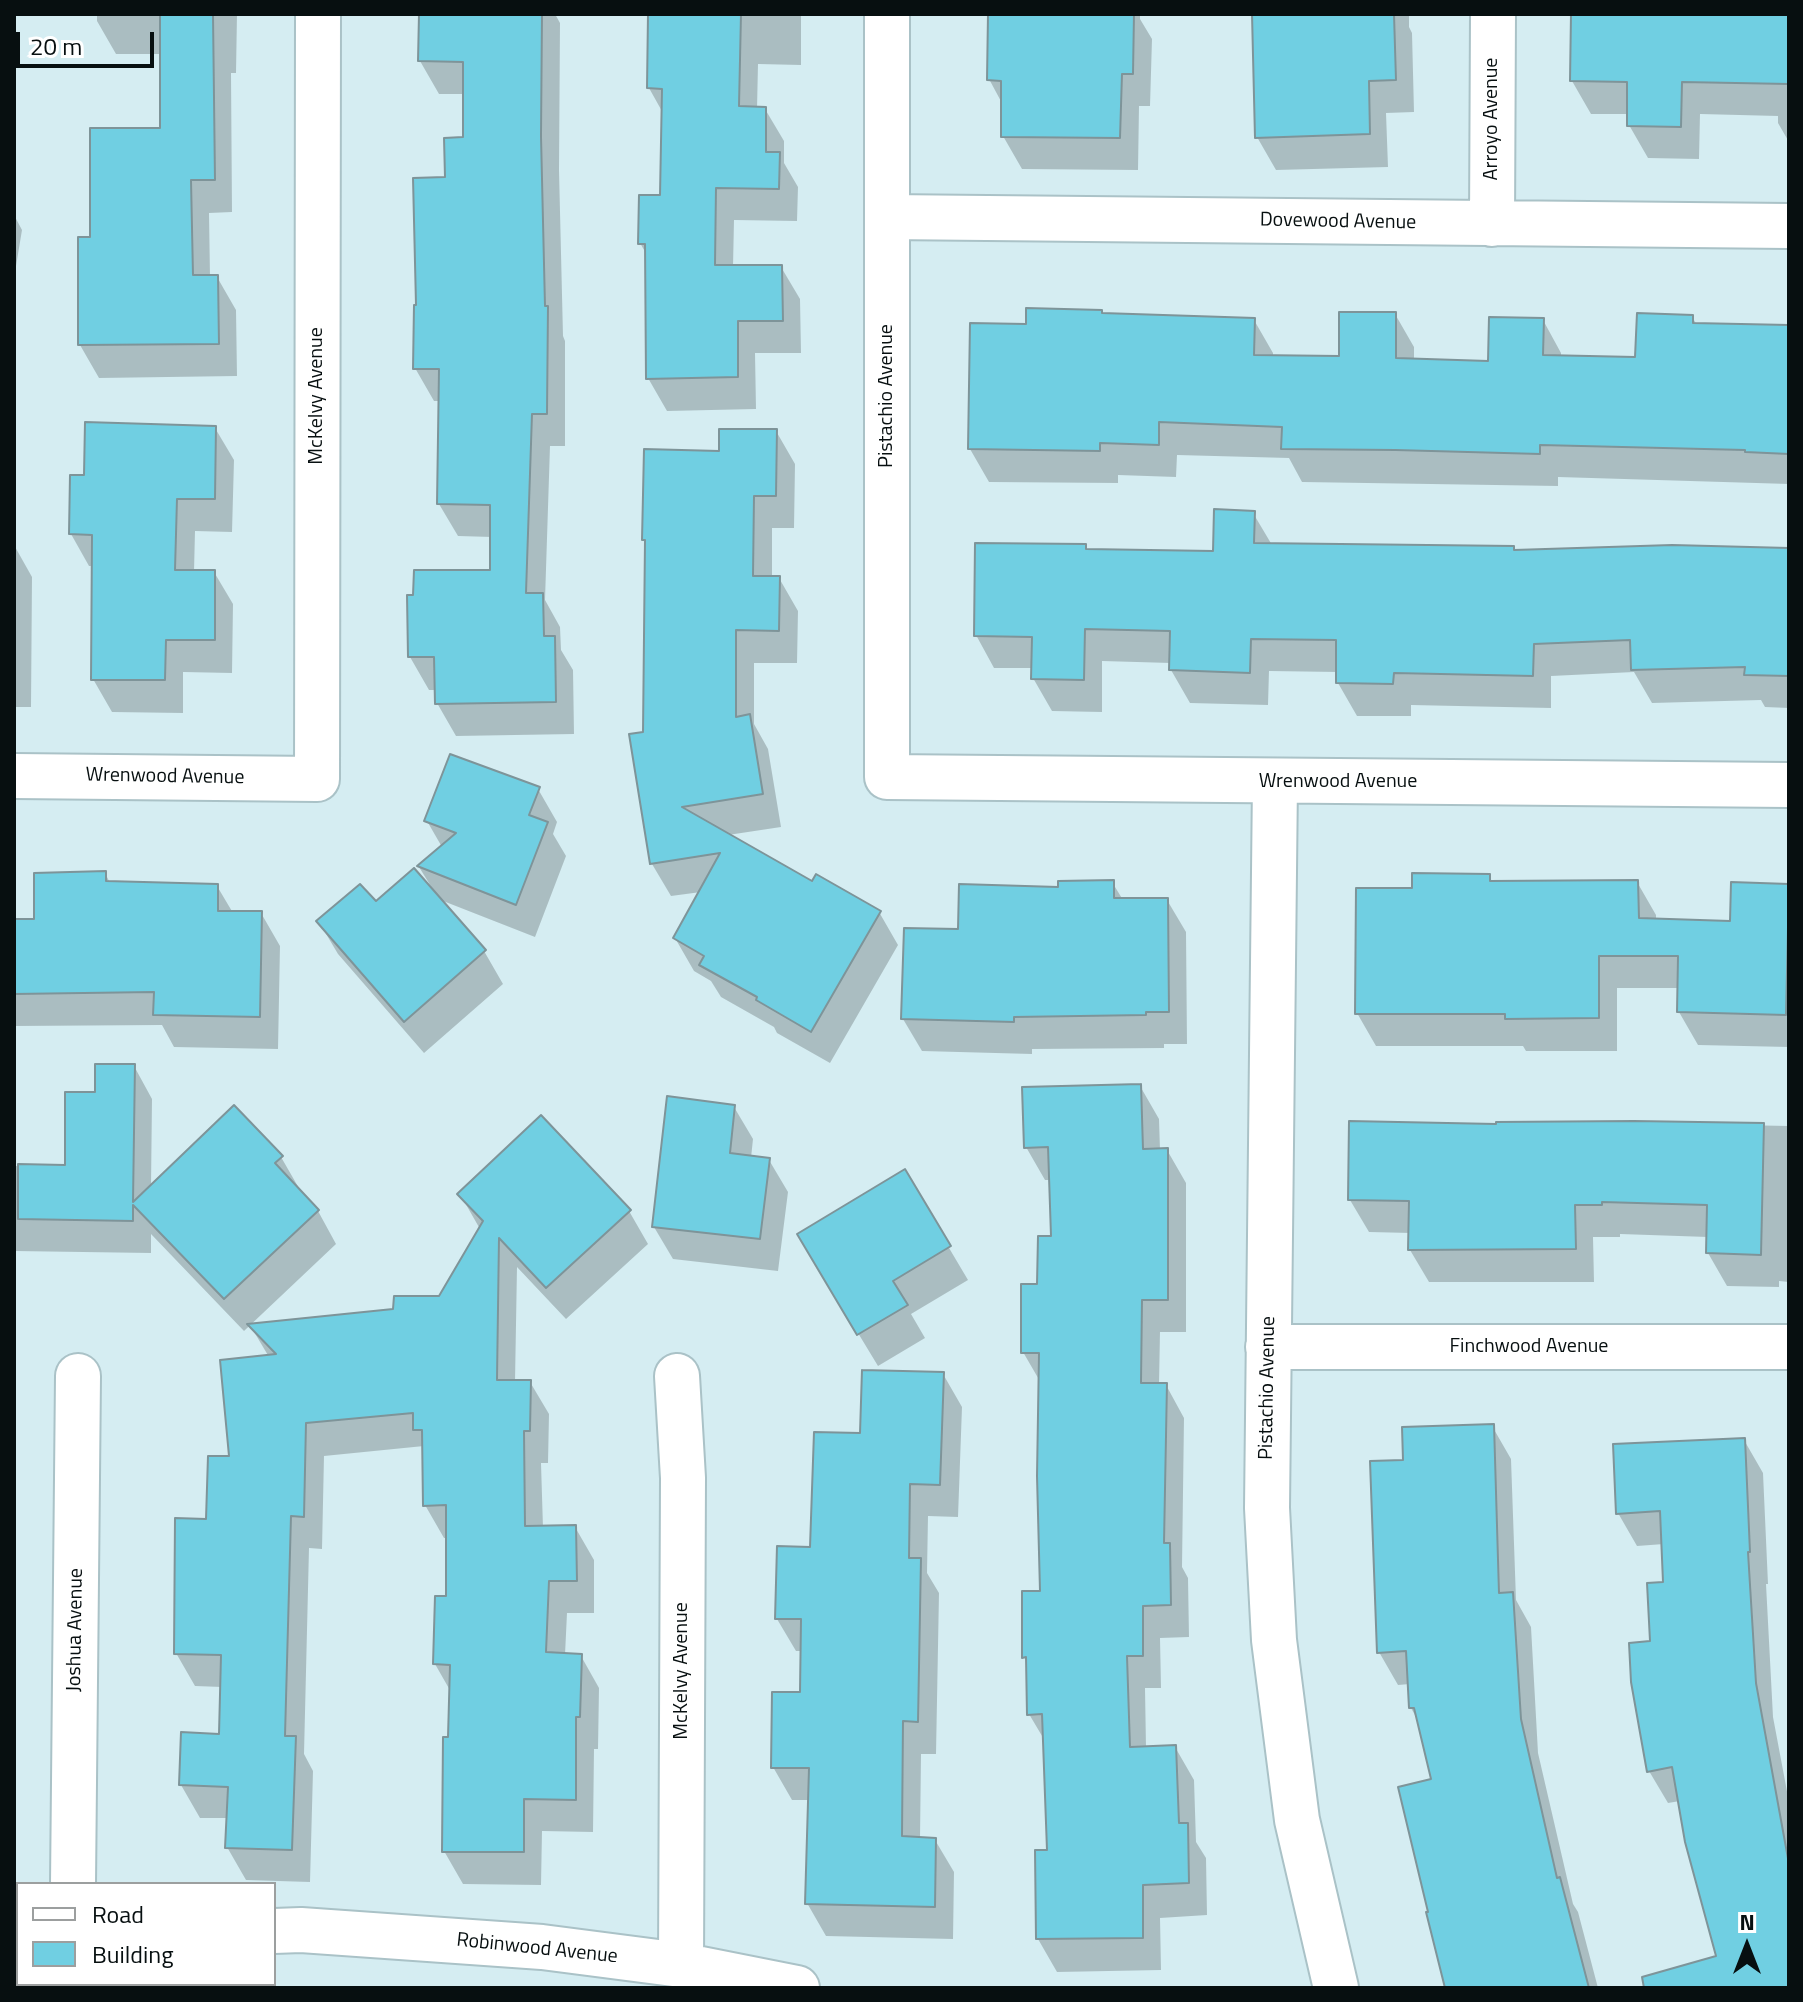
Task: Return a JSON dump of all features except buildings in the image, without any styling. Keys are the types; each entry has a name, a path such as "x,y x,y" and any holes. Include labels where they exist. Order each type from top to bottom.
{"street":[{"name":"McKelvy Avenue","path":"317,779 318,14"},
{"name":"Pistachio Avenue","path":"887,14 887,777"},
{"name":"Arroyo Avenue","path":"1492,224 1493,14"},
{"name":"Dovewood Avenue","path":"887,217 1789,226"},
{"name":"Wrenwood Avenue","path":"14,776 317,779"},
{"name":"Wrenwood Avenue","path":"887,777 1789,785"},
{"name":"Pistachio Avenue","path":"1275,781 1267,1508 1274,1640 1297,1820 1336,1988"},
{"name":"Finchwood Avenue","path":"1268,1347 1789,1347"},
{"name":"Joshua Avenue","path":"73,1882 78,1376"},
{"name":"McKelvy Avenue","path":"677,1376 683,1478 681,1965"},
{"name":"Robinwood Avenue","path":"276,1931 301,1930 542,1947 681,1965 797,1988"}]}
